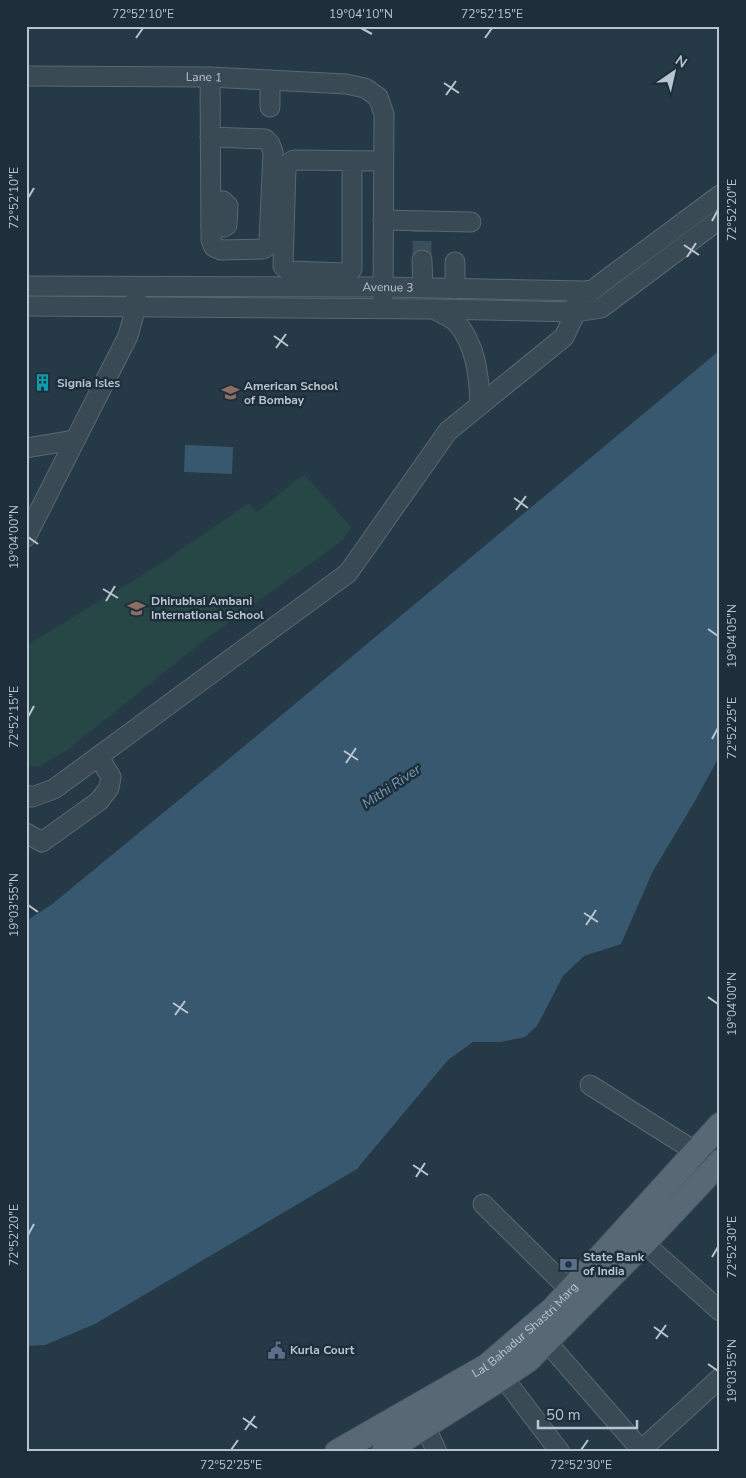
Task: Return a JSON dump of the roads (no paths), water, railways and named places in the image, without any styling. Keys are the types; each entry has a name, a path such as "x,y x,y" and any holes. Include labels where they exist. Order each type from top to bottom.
{"main road":[{"name":"Lal Bahadur Shastri Marg","path":"384,1452 528,1360 546,1341 577,1297 720,1125"},
{"name":"Lal Bahadur Shastri Marg","path":"337,1452 487,1366 553,1309 577,1297 644,1243 718,1168"}],"street":[{"name":"Lane 1","path":"26,76 210,77 346,84 366,88 378,97 384,114 383,161"},
{"path":"210,77 210,137 211,227 214,247 221,250 263,249 268,246 273,152 270,144 265,140 210,137"},
{"path":"270,80 270,107"},
{"path":"352,162 352,269 346,273 295,280 283,266 286,169 289,163 294,160 383,161 383,309"},
{"name":"Avenue 3","path":"26,286 136,287 295,280 382,288 593,290 720,195"},
{"name":"Avenue 3","path":"26,306 576,312 601,308 720,219"},
{"path":"383,220 422,226 471,222"},
{"path":"422,260 423,288"},
{"path":"455,262 455,289"},
{"path":"26,537 128,336 136,307 136,287"},
{"path":"26,795 32,797 54,790 348,573 448,431 564,337 576,312 576,291"},
{"path":"434,309 456,321 467,339 476,362 480,404"},
{"path":"26,448 74,440"},
{"path":"26,833 42,842 99,801 109,788 111,777 99,756"},
{"path":"590,1084 718,1168"},
{"path":"483,1204 577,1297"},
{"path":"644,1243 720,1311"},
{"path":"546,1341 641,1451 720,1378"},
{"path":"503,1377 560,1452"},
{"path":"425,1426 437,1452"}],"water":[{"name":"Mithi River","path":"720,350 720,755 653,871 621,944 584,956 563,976 537,1026 525,1037 500,1042 473,1042 448,1060 357,1169 95,1324 45,1345 26,1346 26,921 51,905 236,753"},
{"path":"185,445 233,447 232,474 184,472"}],"tunnel":[{"path":"422,230 422,260"}],"place":[{"name":"Signia Isles","path":"43,383"},
{"name":"American School of Bombay","path":"230,393"},
{"name":"Dhirubhai Ambani International School","path":"137,608"},
{"name":"State Bank of India","path":"569,1264"},
{"name":"Kurla Court","path":"276,1350"}]}
